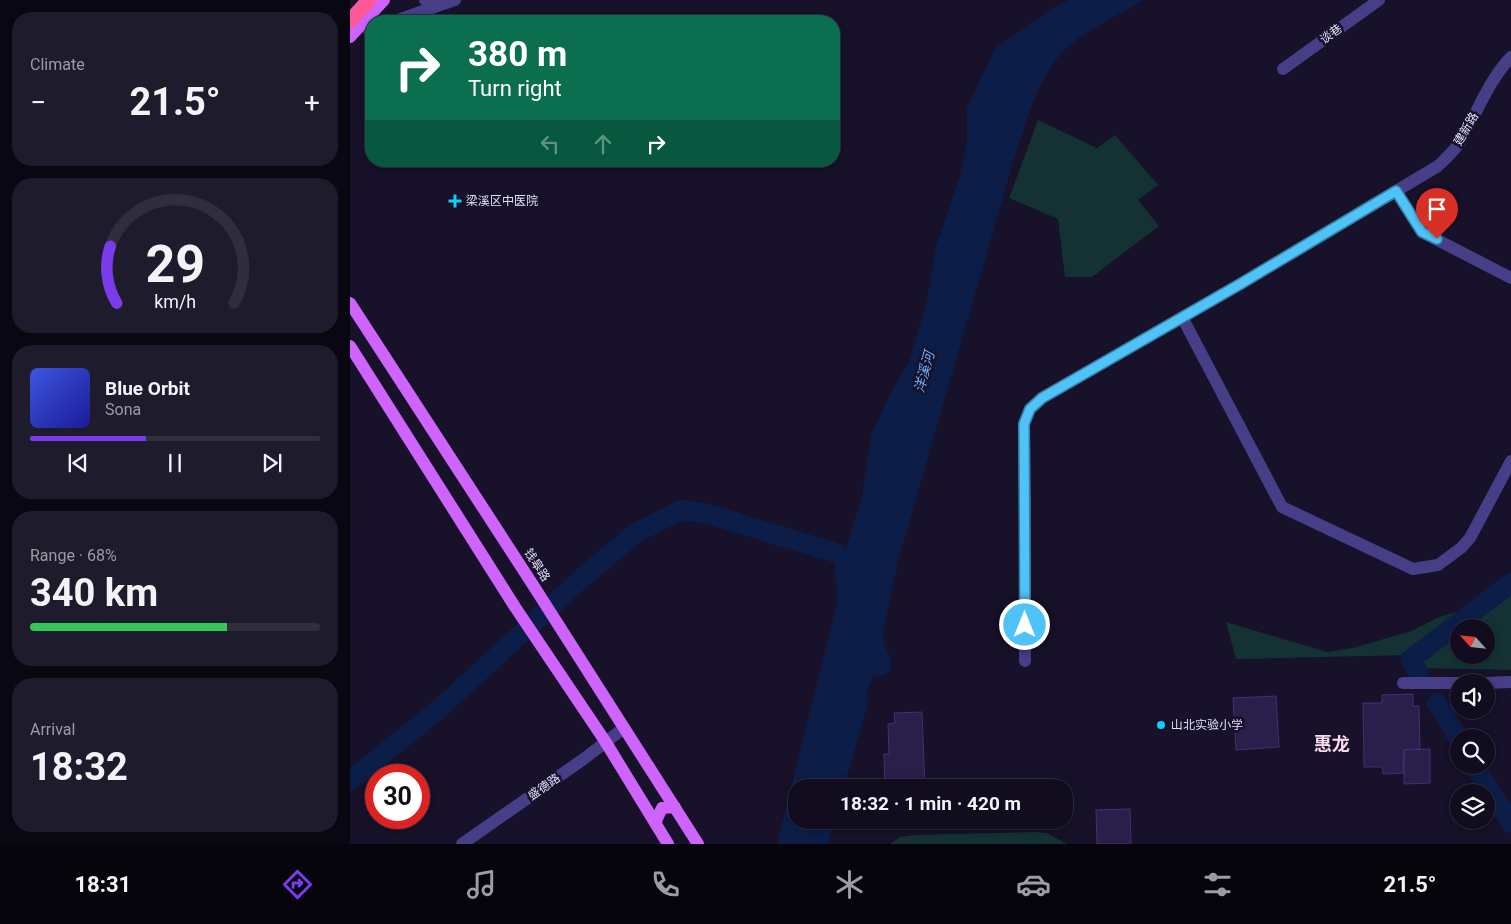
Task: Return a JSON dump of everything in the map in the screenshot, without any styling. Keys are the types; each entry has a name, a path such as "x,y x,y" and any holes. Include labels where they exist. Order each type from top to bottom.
{"highway":[{"path":"350,21 370,0"}],"main road":[{"path":"370,15 384,0"},
{"path":"350,36 365,20"},
{"name":"钱皋路","path":"350,303 698,844"},
{"path":"350,346 515,607 605,741 668,844"},
{"path":"655,823 662,808 675,807"}],"street":[{"path":"425,0 440,6"},
{"path":"413,15 455,0"},
{"name":"谈巷","path":"1283,69 1379,0"},
{"name":"建新路","path":"1025,661 1024,424 1030,409 1042,398 1438,166 1456,147 1490,85 1511,57"},
{"path":"1396,191 1422,232 1511,278"},
{"path":"1182,317 1282,507 1412,569 1438,565 1462,548 1470,538 1511,461"},
{"path":"1495,683 1511,682"},
{"path":"1403,683 1450,683"},
{"name":"盛德路","path":"462,844 624,728"}],"green space":[{"path":"1038,120 1097,148 1115,135 1158,185 1138,200 1159,226 1092,277 1065,277 1058,219 1009,198"},
{"path":"1511,590 1511,670 1421,668 1417,661 1450,636 1450,664 1495,664 1495,619 1472,619"},
{"path":"1463,610 1407,655 1236,659 1226,622 1327,652 1353,648 1411,631 1439,617"},
{"path":"1047,833 1067,844 890,844 900,837 915,835"}],"water":[{"name":"洋溪河","path":"1069,0 1144,0 1078,38 1052,65 1038,91 1013,162 898,562 882,636 891,662 890,671 882,676 874,675 866,694 869,700 846,779 793,779 838,601 834,567 836,553 839,548 846,549 862,495 871,435 892,390 908,364 926,305 936,246 961,173 967,141 967,107 994,51 999,45 1056,6"},
{"path":"788,800 788,829 832,829 828,844 777,844"}],"building":[{"path":"1413,694 1413,706 1419,706 1420,749 1404,750 1403,773 1383,774 1382,767 1364,767 1363,703 1382,703 1382,695"},
{"path":"1276,696 1279,747 1236,750 1233,698"},
{"path":"922,712 925,779 885,779 884,754 889,754 888,724 895,723 894,713"},
{"path":"1430,749 1430,783 1404,784 1404,750"},
{"path":"1130,809 1131,844 1097,844 1096,810"}],"waterway":[{"path":"350,781 439,709 582,578 636,533 681,510 708,514 836,553"},
{"path":"1418,672 1411,659 1511,583"},
{"path":"1437,703 1453,729"},
{"path":"1480,774 1511,823"}],"place":[{"name":"梁溪区中医院","path":"455,201"},
{"name":"山北实验小学","path":"1161,725"}],"district":[{"name":"惠龙","path":"1332,744"}],"route":[{"path":"1025,625 1024,424 1030,409 1042,398 1242,283 1396,191 1422,232 1437,239"}]}
